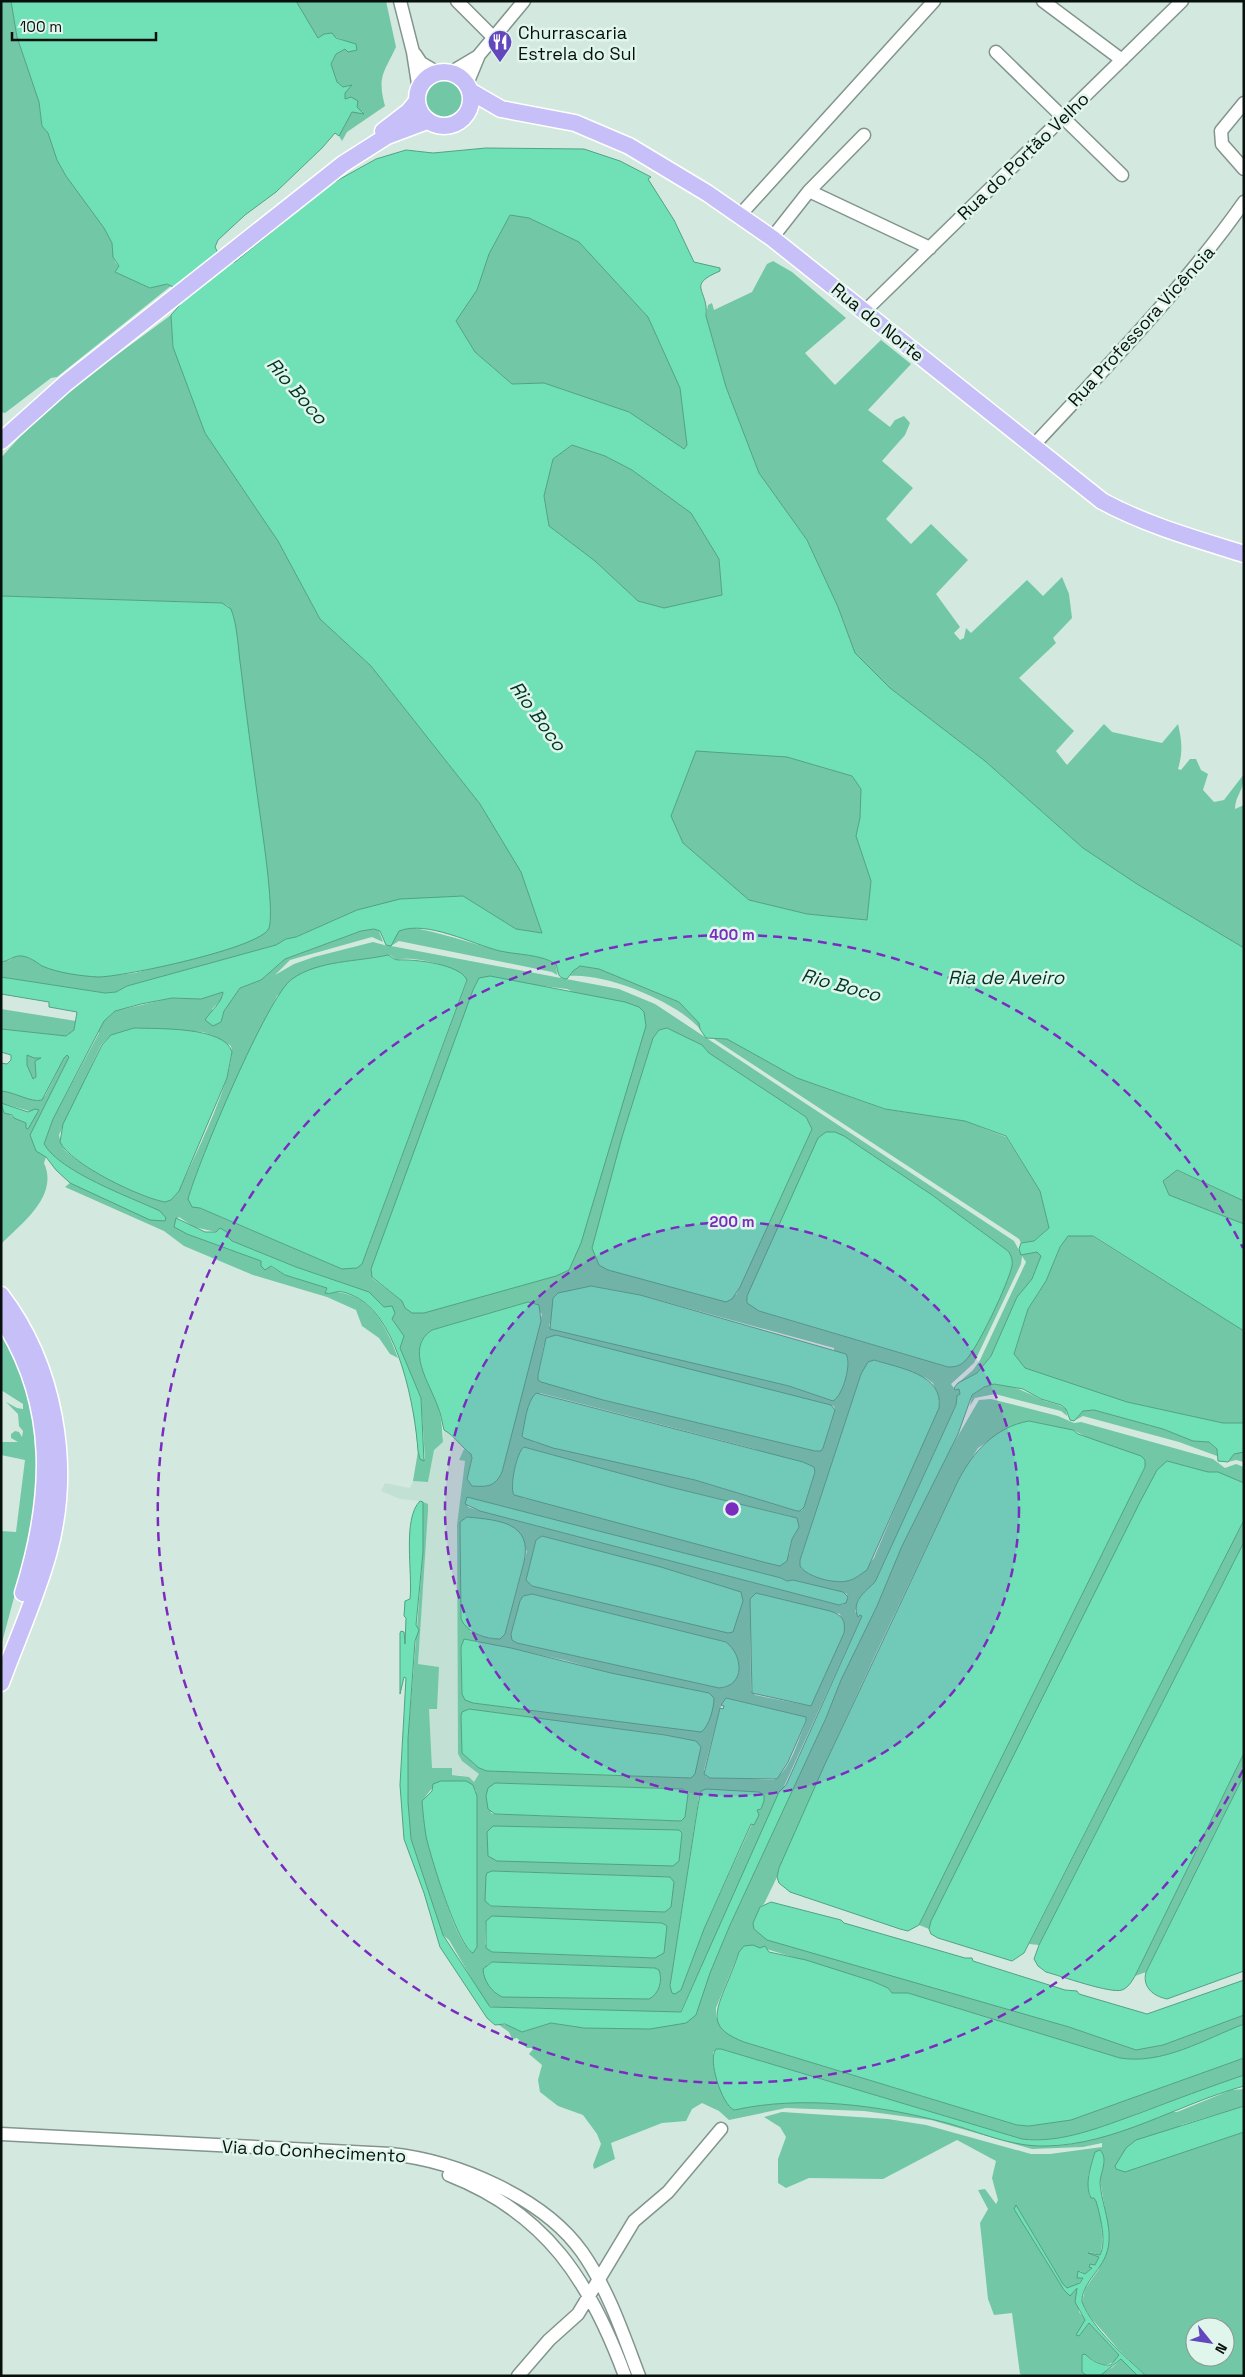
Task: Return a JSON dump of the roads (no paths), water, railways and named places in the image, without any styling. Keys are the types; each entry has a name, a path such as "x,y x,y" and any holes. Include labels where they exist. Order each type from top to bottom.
{"main road":[{"path":"1,441 66,383 321,172 388,128 418,96 423,82 444,73 457,75 469,88 470,108 466,115 452,125 444,126 428,121 422,115 418,96"},
{"name":"Rua do Norte","path":"469,88 501,109"},
{"name":"Rua do Norte","path":"466,115 482,110 501,109 575,123 629,146 668,168 772,238 1102,501 1122,512 1164,528 1244,554"},
{"path":"236,244 344,164 387,136 428,121"},
{"path":"5,428 163,304"},
{"path":"1,1295 14,1312 32,1344 48,1392 55,1427 58,1471 54,1528 49,1551 1,1683"},
{"path":"1,1306 23,1343 41,1390 49,1422 55,1427"},
{"path":"1,1317 18,1344 35,1388 42,1415 46,1478 45,1502 38,1542"},
{"path":"1,1666 38,1542 49,1515 52,1481 50,1437 55,1427"}],"street":[{"path":"400,1 413,52 418,96"},
{"path":"457,1 494,38"},
{"path":"413,52 421,63 444,73 479,55 524,1"},
{"path":"740,215 934,1"},
{"path":"1043,1 1122,60"},
{"name":"Rua do Portão Velho","path":"864,311 1182,1"},
{"path":"996,52 1122,175"},
{"path":"469,88 479,55"},
{"path":"1244,103 1221,131 1222,144 1244,169"},
{"path":"772,238 809,191 864,136"},
{"path":"809,191 930,248"},
{"name":"Rua Professora Vicência","path":"1033,446 1160,308 1215,243 1244,202"},
{"path":"518,2376 549,2340 578,2314 634,2221 668,2192 721,2129"},
{"name":"Via do Conhecimento","path":"1,2134 410,2156 469,2174 505,2190 554,2222 582,2252 598,2279 620,2324 639,2376"},
{"name":"Via do Conhecimento","path":"1,2140 410,2162 470,2184 508,2205 551,2242 589,2294 625,2376"},
{"path":"582,2252 602,2259 611,2257"},
{"path":"578,2314 587,2312 599,2316"}],"water":[{"name":"Ria de Aveiro","path":"11,1 296,1 318,38 324,34 332,33 336,38 356,44 357,50 348,52 345,49 336,54 331,64 337,82 343,87 352,85 345,93 345,99 351,97 358,101 357,107 364,114 352,112 339,136 335,133 276,192 245,215 218,240 215,247 219,255 228,263 235,262 331,184 376,159 406,150 433,153 486,148 584,149 620,161 651,177 648,179 674,220 694,262 720,268 720,271 703,281 701,289 705,300 706,316 726,387 759,473 807,540 838,607 855,653 890,688 985,761 1083,848 1137,884 1244,948 1244,1201 1177,1170 1163,1181 1169,1195 1244,1224 1244,1331 1093,1236 1068,1236 1060,1247 1046,1281 1028,1309 1014,1354 1025,1368 1127,1402 1223,1423 1244,1423 1244,1452 1234,1454 1228,1462 1218,1461 1217,1449 1209,1442 1193,1441 1163,1429 1094,1410 1083,1411 1074,1421 1070,1420 1066,1409 1061,1405 1041,1399 1023,1389 994,1384 984,1387 972,1395 958,1434 902,1546 877,1606 841,1680 826,1718 730,1925 710,1973 696,2015 686,2023 650,2029 584,2028 551,2023 522,2032 505,2024 495,2025 487,2018 440,1947 424,1893 404,1839 400,1785 406,1678 404,1677 400,1694 400,1633 401,1631 404,1632 405,1644 405,1601 410,1599 411,1588 410,1533 411,1520 415,1509 420,1501 423,1502 423,1552 416,1625 419,1630 415,1641 408,1739 408,1802 411,1839 443,1935 490,2007 681,2012 779,1792 786,1785 862,1616 858,1617 856,1611 860,1597 875,1582 956,1405 957,1396 960,1394 959,1389 955,1390 954,1388 958,1383 977,1373 991,1356 1017,1297 1032,1279 1041,1256 1037,1252 1021,1255 1019,1249 1021,1243 1034,1241 1049,1228 1040,1191 1006,1136 965,1121 885,1109 797,1078 727,1039 706,1038 700,1029 699,1023 679,1002 599,969 580,966 567,979 558,974 556,964 543,958 500,951 450,934 423,928 410,928 399,931 391,946 386,945 380,931 374,929 361,931 285,959 261,980 240,988 224,1011 221,1022 213,1026 205,1020 219,1003 223,992 201,999 172,998 141,1004 115,1011 104,1021 53,1119 44,1144 52,1154 80,1174 160,1211 166,1218 165,1221 150,1220 70,1183 46,1157 36,1151 30,1135 69,1057 67,1055 64,1058 42,1100 33,1100 1,1091 1,1063 7,1064 11,1060 11,1055 1,1052 1,1029 66,1036 74,1030 77,1012 49,1007 49,1002 1,994 1,977 105,993 116,992 127,986 276,945 286,939 296,937 357,910 400,899 463,896 516,929 542,933 521,872 480,804 371,666 320,619 278,541 205,433 173,347 171,315 179,306 175,288 167,284 150,288 115,272 119,266 113,257 112,243 104,228 66,176 57,160 48,133 42,126 39,102 17,37","holes":["510,215 529,218 579,242 648,317 680,388 687,445 684,449 629,412 544,383 512,384 475,352 456,321 477,290 489,254","572,445 605,456 632,470 691,513 719,559 722,595 664,608 638,601 595,561 549,526 544,496 553,459","696,751 787,757 852,776 861,789 860,818 856,836 871,881 867,920 807,914 749,900 683,843 671,816","27,1055 41,1058 35,1061 36,1077 33,1079 27,1065"]},
{"path":"1,596 222,603 231,609 236,631 269,886 269,928 261,936 243,944 190,960 112,976 98,977 62,972 42,966 22,956 16,956 1,962"},
{"path":"388,955 397,960 415,960 446,966 456,970 467,980 362,1264 357,1268 342,1269 200,1208 192,1207 188,1199 194,1180 234,1082 267,1015 281,992 292,979 314,968 338,962"},
{"path":"490,976 625,1002 639,1007 644,1012 646,1026 581,1243 569,1270 556,1276 424,1313 412,1313 405,1308 402,1301 372,1277 371,1269 473,990 479,978"},
{"path":"134,1028 173,1029 204,1033 217,1037 227,1044 232,1052 227,1078 179,1191 171,1200 165,1202 140,1194 91,1170 66,1151 60,1142 63,1124 102,1045 111,1035"},
{"path":"667,1028 702,1045 709,1053 806,1117 812,1129 740,1287 732,1299 726,1302 608,1270 599,1265 592,1248 622,1137 653,1038 659,1030"},
{"path":"1,1103 28,1112 35,1109 39,1110 28,1129 26,1128 26,1123 4,1113"},
{"path":"826,1132 835,1132 844,1136 932,1195 1010,1254 1012,1266 999,1301 971,1354 961,1364 948,1367 759,1311 747,1303 747,1296 818,1138"},
{"path":"176,1218 205,1232 216,1232 220,1228 227,1232 228,1237 232,1241 296,1267 369,1292 384,1307 392,1306 395,1313 392,1319 404,1336 400,1348 421,1398 424,1461 420,1459 418,1451 409,1390 402,1367 394,1345 372,1309 350,1294 341,1292 325,1293 327,1288 285,1275 271,1266 265,1270 261,1266 261,1261 187,1234 174,1227"},
{"path":"591,1286 640,1295 846,1354 848,1364 846,1379 840,1393 833,1401 789,1386 550,1329 553,1298 558,1293"},
{"path":"528,1302 539,1305 541,1321 502,1472 496,1481 490,1485 472,1486 467,1479 472,1458 471,1454 444,1430 439,1410 422,1367 419,1356 420,1346 424,1338 432,1330"},
{"path":"556,1335 831,1405 835,1410 823,1448 821,1451 815,1451 603,1400 541,1382 538,1380 538,1375 546,1338"},
{"path":"874,1360 918,1374 927,1380 934,1387 939,1397 939,1408 867,1570 850,1580 842,1582 828,1580 803,1570 800,1566 800,1560 861,1374 868,1362"},
{"path":"536,1393 803,1462 814,1467 815,1472 804,1507 797,1511 695,1480 553,1448 524,1438 522,1436 526,1413"},
{"path":"1029,1421 1073,1430 1078,1434 1141,1456 1145,1460 1145,1467 919,1925 908,1931 900,1929 790,1892 779,1883 777,1877 779,1868 825,1764 958,1481 971,1460 986,1442 1006,1429"},
{"path":"524,1447 670,1487 797,1518 799,1527 792,1539 787,1561 780,1566 767,1563 514,1495 512,1485 514,1470 521,1450"},
{"path":"1167,1461 1208,1472 1218,1472 1244,1483 1244,1520 1024,1953 1012,1961 938,1938 931,1934 929,1929 931,1921 1140,1502 1157,1470"},
{"path":"467,1497 787,1581 793,1580 843,1592 848,1597 846,1603 839,1605 480,1511 465,1504"},
{"path":"467,1517 501,1522 518,1531 523,1539 525,1549 524,1562 505,1634 500,1639 488,1638 477,1634 468,1628 461,1619 460,1522"},
{"path":"542,1536 661,1567 741,1592 743,1601 733,1632 728,1633 532,1586 526,1580 536,1540"},
{"path":"1244,1542 1244,1753 1135,1976 1128,1986 1116,1991 1046,1972 1038,1966 1034,1959 1039,1945"},
{"path":"756,1593 830,1611 838,1614 844,1621 844,1633 811,1706 752,1693 750,1599"},
{"path":"532,1594 726,1642 736,1654 739,1669 738,1676 728,1686 719,1688 517,1643 512,1640 511,1634 520,1601 523,1596"},
{"path":"464,1639 511,1648 611,1673 709,1693 714,1698 711,1717 701,1732 473,1703 465,1700 462,1694 461,1647"},
{"path":"726,1698 806,1717 788,1762 777,1779 710,1778 704,1774 720,1708 723,1709 724,1706 721,1705"},
{"path":"469,1709 665,1735 696,1741 701,1747 695,1774 691,1778 487,1771 479,1768 462,1753 461,1716 462,1712"},
{"path":"1244,1775 1244,1971 1167,1999 1162,1998 1153,1993 1147,1986 1146,1972"},
{"path":"441,1781 466,1781 473,1785 477,1796 477,1947 473,1953 460,1935 453,1918 426,1836 422,1801 432,1791 433,1784"},
{"path":"495,1783 683,1789 688,1794 685,1817 681,1821 495,1814 488,1809 486,1796 488,1788"},
{"path":"706,1789 759,1792 764,1795 764,1801 761,1809 757,1810 759,1815 754,1825 751,1824 704,1929 681,1990 675,1994 672,1993 670,1986 698,1805 701,1791"},
{"path":"493,1826 679,1830 682,1833 679,1861 673,1866 497,1861 488,1856 487,1832"},
{"path":"492,1871 670,1877 674,1882 671,1907 665,1912 491,1906 485,1901 486,1876 487,1873"},
{"path":"771,1902 841,1920 844,1923 965,1958 972,1958 973,1961 1065,1990 1077,1991 1079,1994 1147,2014 1244,1980 1244,2015 1163,2045 1136,2050 1069,2027 767,1940 754,1929 753,1923 760,1907"},
{"path":"492,1916 662,1923 667,1926 664,1953 655,1958 492,1952 486,1948 486,1921"},
{"path":"753,1945 760,1948 765,1946 769,1952 806,1960 872,1981 888,1988 892,1993 908,1993 1120,2058 1152,2058 1168,2054 1244,2024 1244,2058 1071,2120 1029,2126 1017,2125 744,2042 725,2032 720,2027 718,2021 718,2007 739,1952 744,1946"},
{"path":"492,1962 655,1968 659,1970 660,1983 658,1991 649,1999 502,1997 491,1989 485,1978 483,1969"},
{"path":"716,2049 1022,2139 1052,2139 1082,2133 1244,2075 1244,2086 1097,2139 1072,2144 1033,2146 1008,2142 947,2123 868,2107 841,2104 787,2103 734,2110 725,2100 717,2081 713,2062"},
{"path":"1244,2106 1244,2132 1125,2172 1116,2169 1115,2166 1126,2148 1136,2140"},
{"path":"1100,2150 1104,2158 1100,2183 1109,2228 1108,2246 1103,2261 1084,2290 1082,2302 1087,2313 1102,2333 1146,2376 1138,2376 1121,2359 1101,2375 1086,2375 1082,2372 1082,2355 1085,2354 1104,2365 1111,2365 1119,2355 1089,2323 1079,2336 1076,2335 1085,2320 1075,2302 1077,2288 1070,2296 1064,2290 1014,2209 1016,2205 1063,2284 1067,2288 1080,2283 1083,2278 1077,2278 1078,2271 1085,2274 1092,2268 1089,2267 1090,2264 1095,2265 1099,2257 1088,2253 1100,2255 1102,2250 1103,2236 1099,2214 1096,2201 1094,2198 1091,2198 1088,2187 1095,2152"}],"place":[{"name":"Churrascaria Estrela do Sul","path":"500,63"}],"water label":[{"name":"Rio Boco","path":"297,391"},
{"name":"Rio Boco","path":"538,716"},
{"name":"Rio Boco","path":"841,985"}]}
